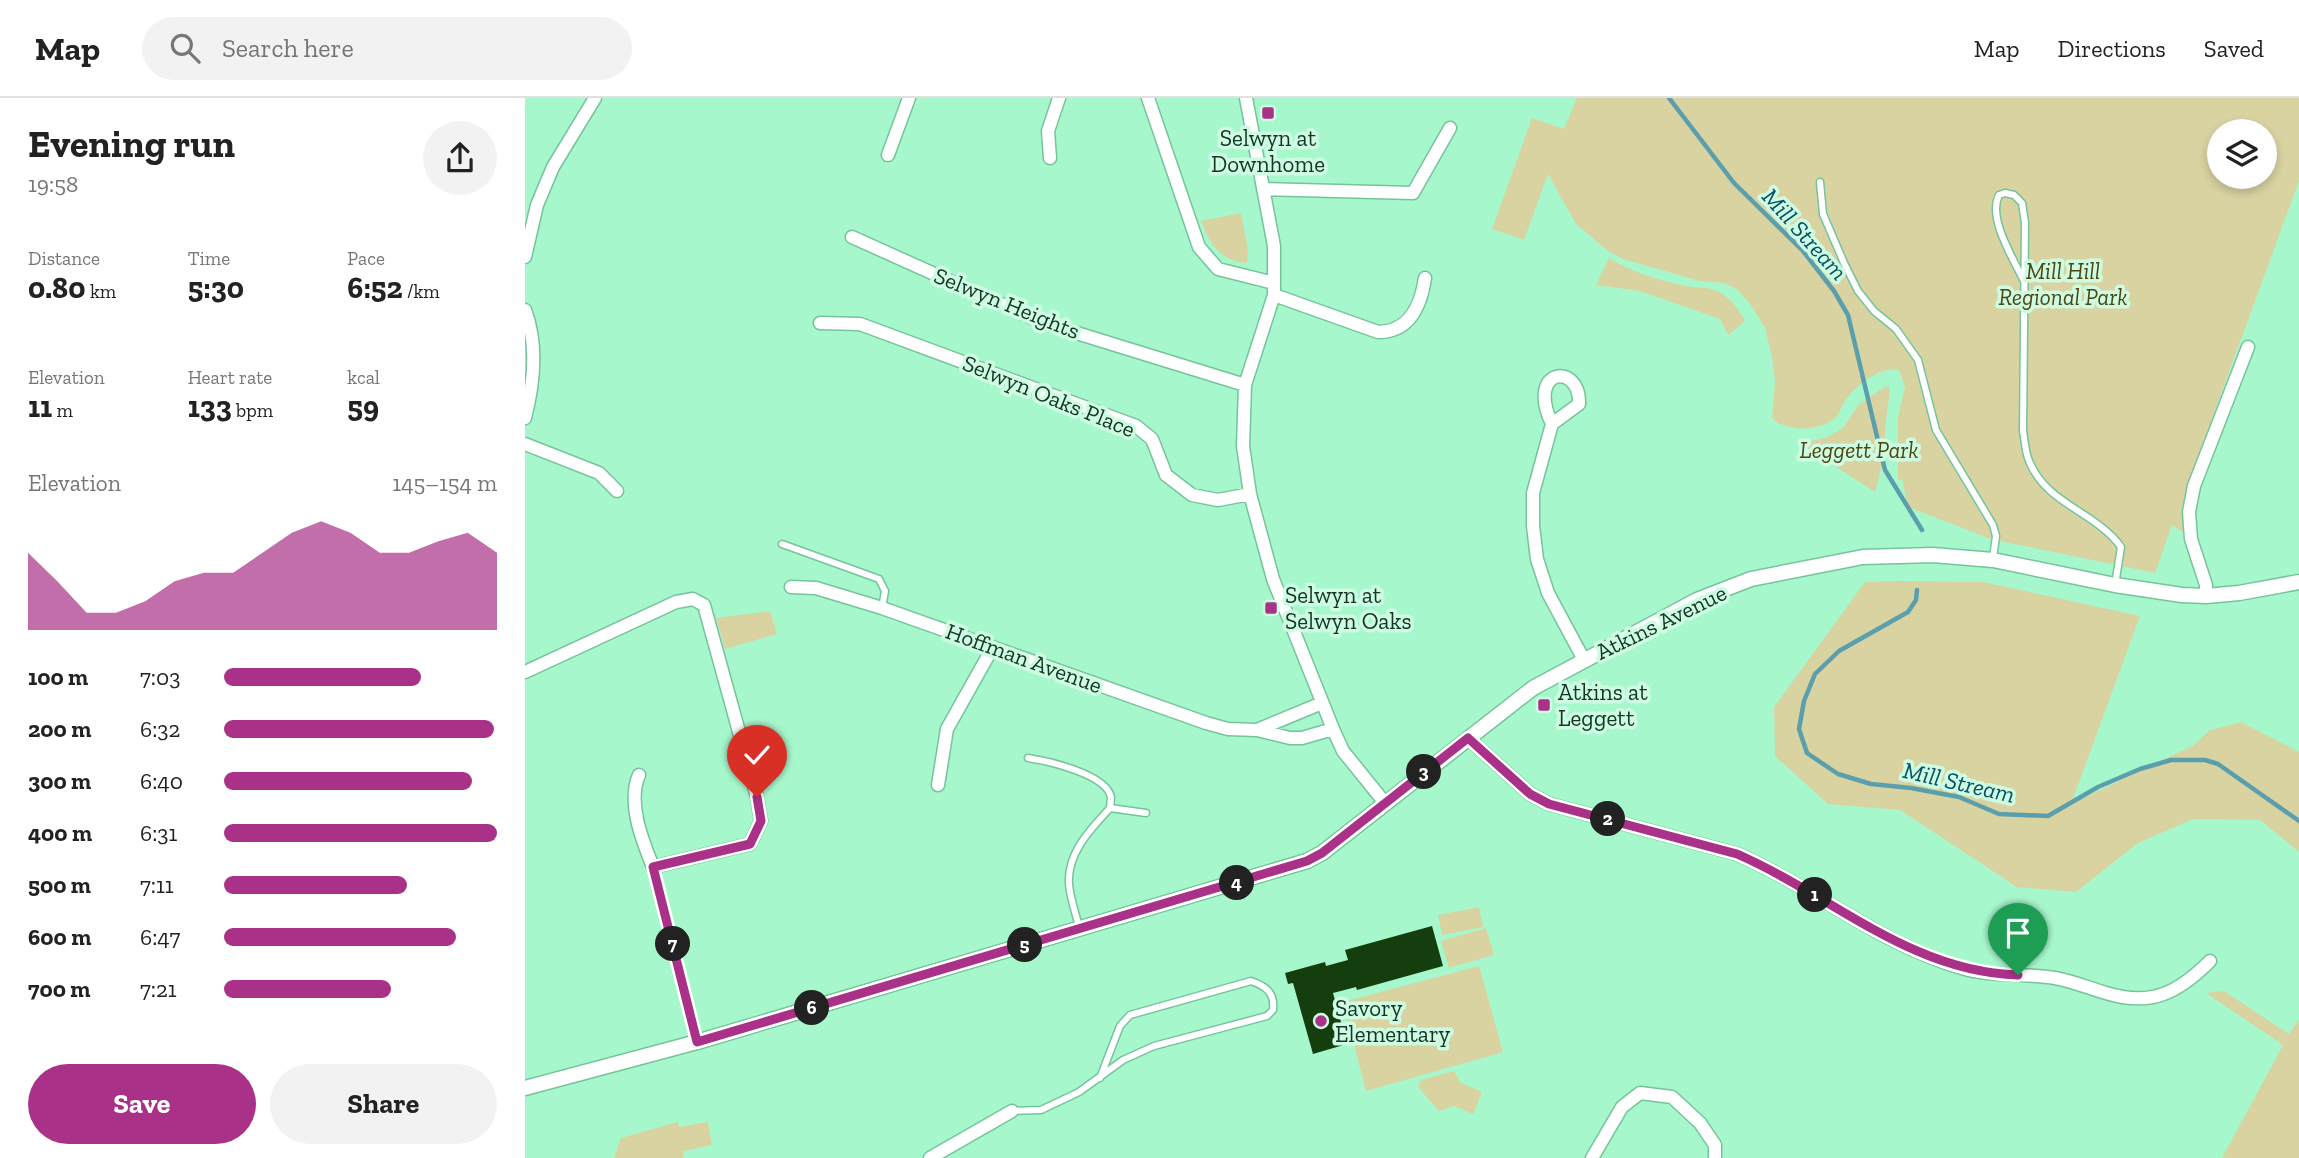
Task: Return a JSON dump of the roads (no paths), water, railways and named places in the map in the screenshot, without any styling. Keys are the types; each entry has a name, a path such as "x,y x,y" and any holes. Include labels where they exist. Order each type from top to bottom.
{"street":[{"path":"525,257 537,205 553,167 595,98"},
{"path":"887,155 909,98"},
{"path":"1050,158 1048,131 1059,98"},
{"path":"1148,98 1199,247 1218,269 1378,332 1400,328 1418,308 1425,278"},
{"path":"1246,98 1274,246 1274,289 1245,385 1243,446 1250,494 1273,579 1333,729 1343,751 1385,803"},
{"path":"1263,189 1413,193 1450,128"},
{"name":"Selwyn Heights","path":"852,237 1041,322 1245,385"},
{"path":"525,310 533,352 530,398 525,418"},
{"name":"Selwyn Oaks Place","path":"820,323 860,324 1136,426 1152,439 1166,475 1192,495 1218,500 1250,494"},
{"path":"2206,596 2206,585 2191,539 2189,512 2194,485 2248,347"},
{"path":"1552,424 1533,493 1537,559 1548,593 1584,660"},
{"path":"525,444 599,473 617,491"},
{"name":"Atkins Avenue","path":"525,1088 697,1042 1307,861 1322,853 1533,688 1697,600 1751,579 1863,557 1933,555 1993,560 2115,585 2182,595 2239,593 2299,582"},
{"name":"Hoffman Avenue","path":"791,587 817,588 882,608 1228,729 1257,730 1290,738 1302,738 1333,729"},
{"path":"525,671 676,602 693,599 704,605 757,797 761,821 750,844 653,867 642,839 633,787 639,775"},
{"path":"938,785 947,730 993,647"},
{"name":"Hoffman Avenue","path":"1257,730 1322,703"},
{"path":"1468,738 1530,794 1549,804 1737,854 1784,877 1865,926 1940,961 1964,969 1988,974 2055,978 2132,999 2161,997 2192,979 2210,961"},
{"path":"1592,1158 1622,1107 1640,1094 1672,1097 1700,1122 1715,1145 1715,1158"},
{"path":"930,1158 1012,1111"}],"lane":[{"path":"1820,181 1823,214 1858,291 1874,311 1896,329 1918,360 1936,430 1993,525 1996,536 1993,560"},
{"path":"2024,281 2001,234 1997,218 1995,202 1999,195 2005,193 2014,195 2022,203 2025,223 2023,431 2029,462 2041,483 2063,502 2112,534 2121,547 2115,585"},
{"path":"782,544 880,579 885,590 882,608"},
{"path":"1028,758 1055,763 1096,780 1107,789 1111,798 1110,808 1077,849 1071,866 1069,885 1080,929"},
{"path":"1110,808 1146,813"},
{"path":"653,867 697,1042"},
{"path":"1012,1111 1041,1110 1079,1092 1100,1078 1123,1060 1154,1045 1267,1016 1273,1010 1275,1000 1271,992 1251,981 1130,1014 1120,1026 1100,1078"}],"waterway":[{"name":"Mill Stream","path":"1669,98 1734,183 1803,251 1834,291 1848,315 1885,470 1922,530"},
{"name":"Mill Stream","path":"1917,590 1916,600 1908,612 1839,651 1815,674 1804,701 1799,729 1807,753 1838,774 1871,784 1959,797 1999,814 2048,816 2098,787 2140,769 2171,760 2205,760 2218,764 2299,821"}],"place":[{"name":"Selwyn at Downhome","path":"1268,113"},
{"name":"Selwyn at Selwyn Oaks","path":"1271,608"},
{"name":"Atkins at Leggett","path":"1544,705"},
{"name":"Savory Elementary","path":"1321,1021"}],"park label":[{"name":"Mill Hill Regional Park","path":"2063,284"},
{"name":"Leggett Park","path":"1859,450"}]}
